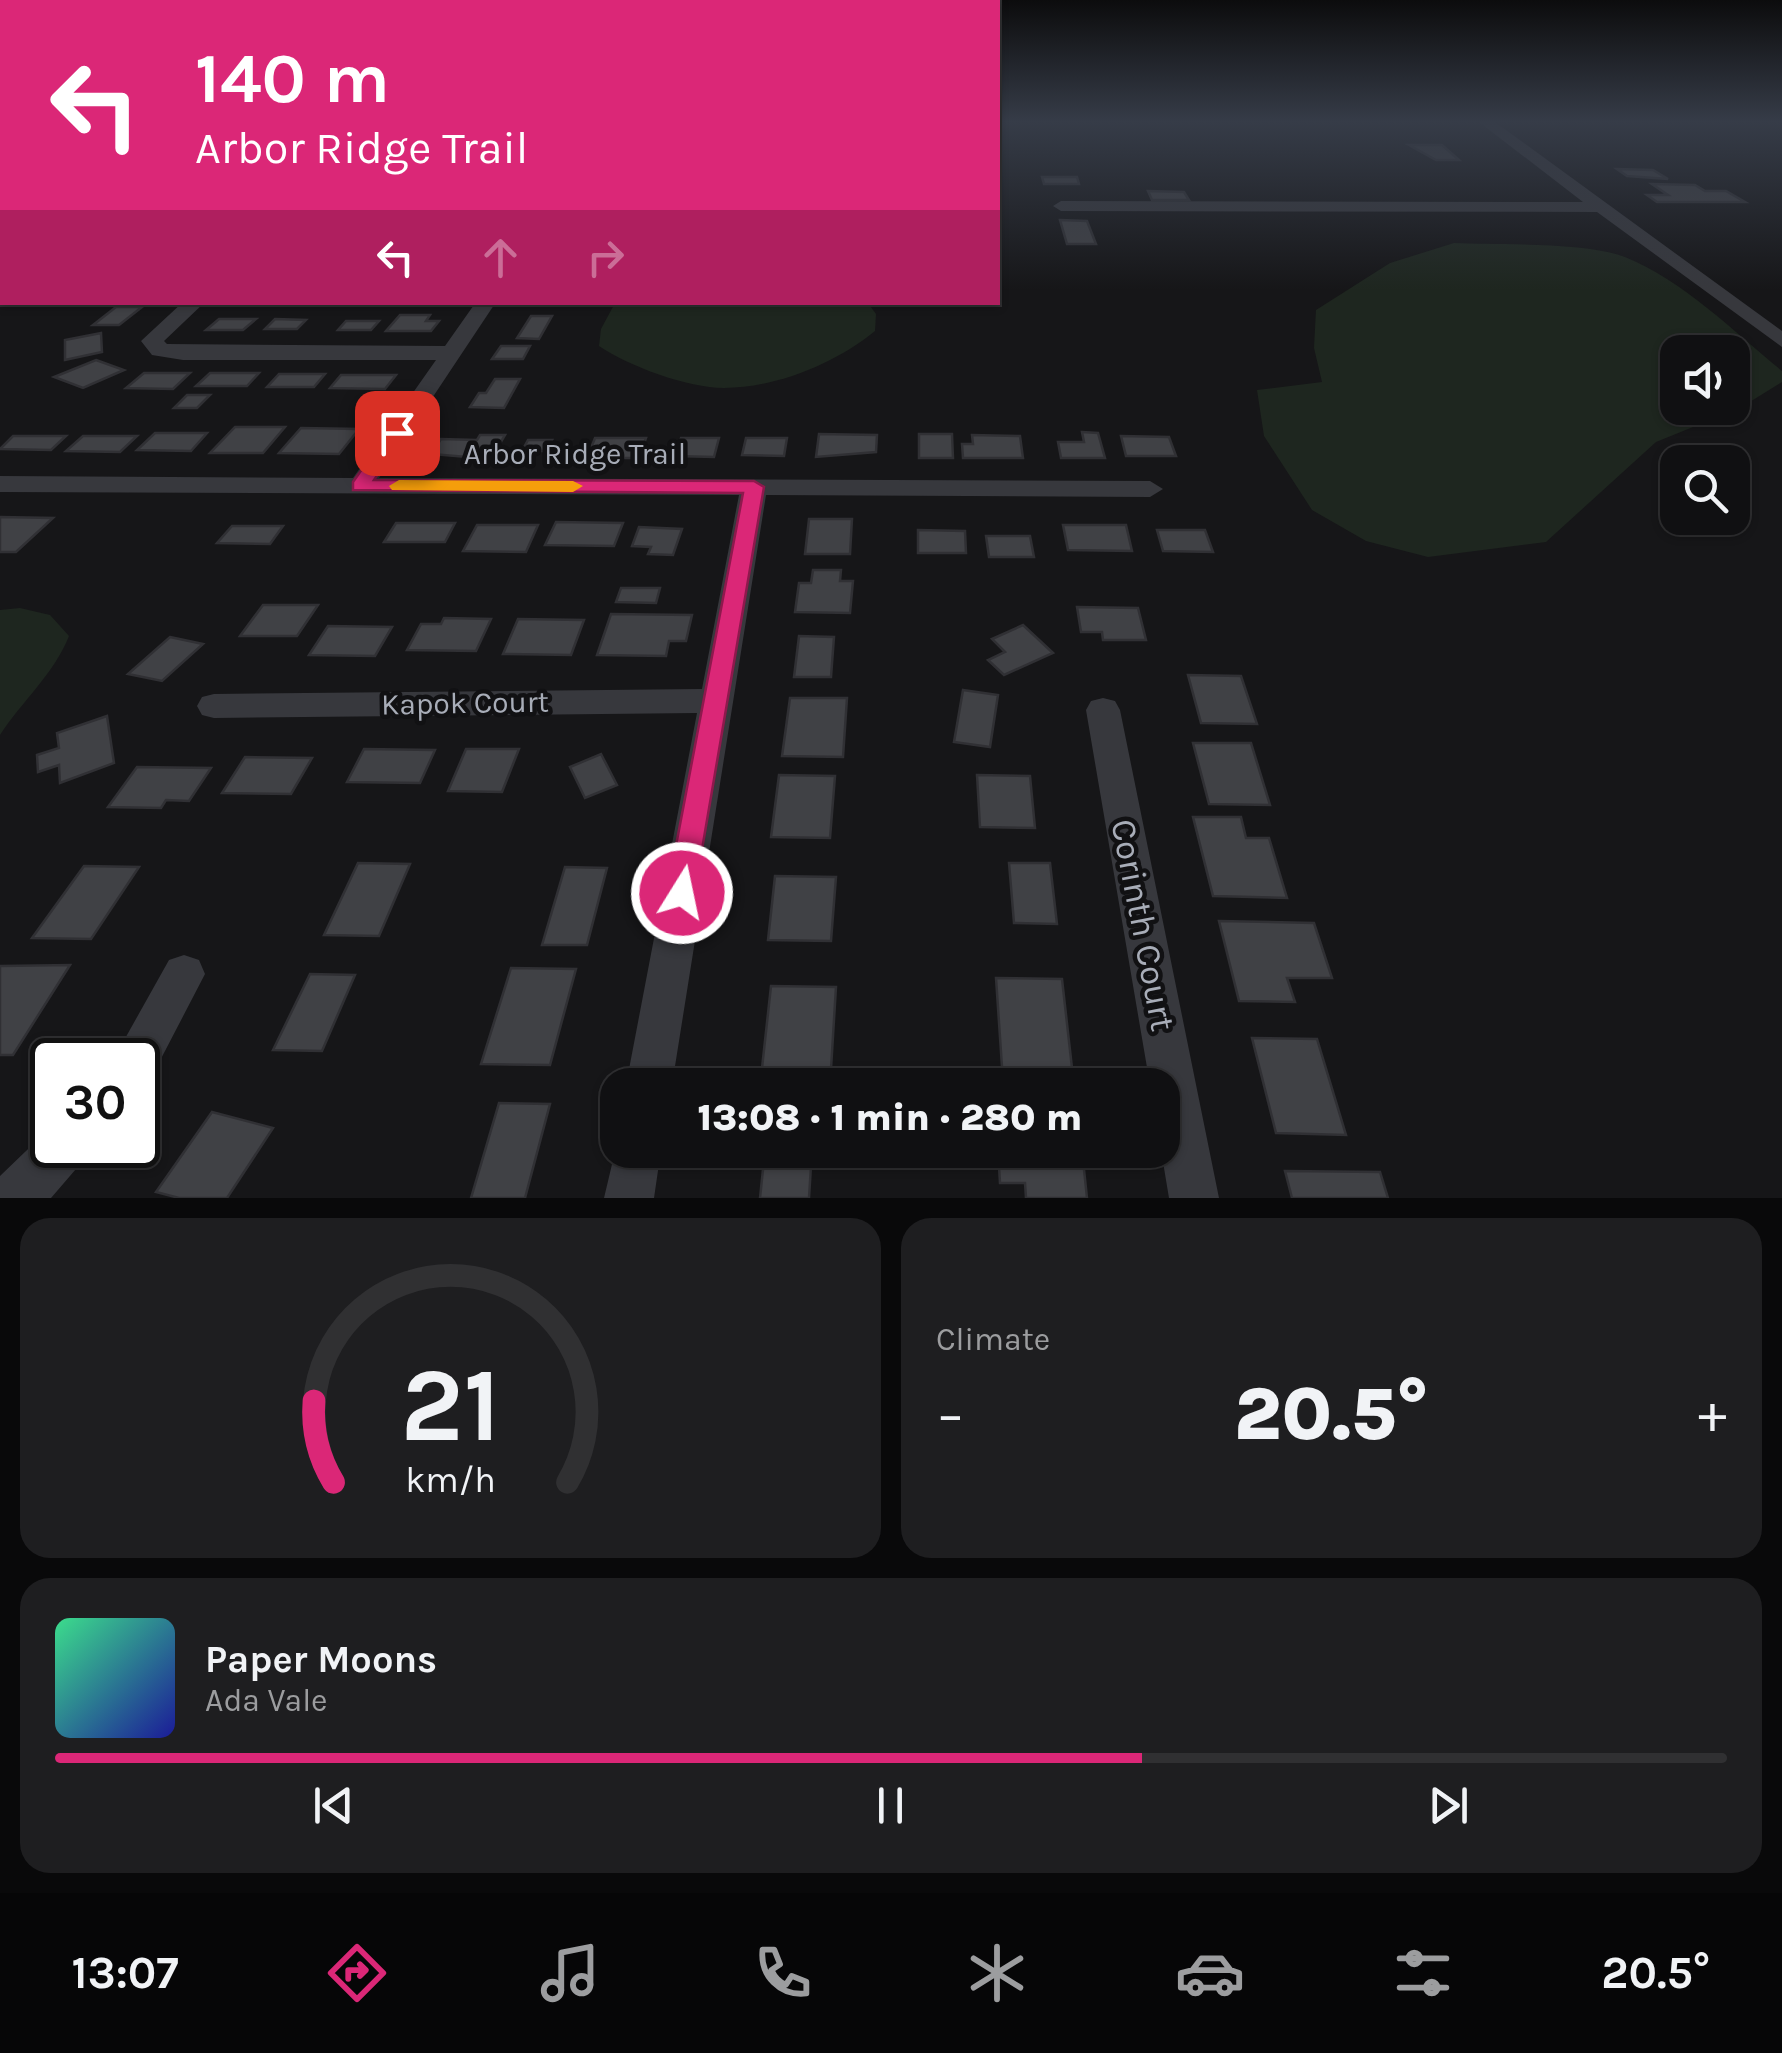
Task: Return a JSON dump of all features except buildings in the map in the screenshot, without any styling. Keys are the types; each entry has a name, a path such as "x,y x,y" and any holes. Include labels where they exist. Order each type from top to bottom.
{"street":[{"path":"1561,178 1782,342"},
{"path":"1061,206 1601,208"},
{"path":"192,305 152,341 160,350 452,353"},
{"path":"360,486 484,305"},
{"name":"Arbor Ridge Trail","path":"0,484 1150,489"},
{"path":"651,1068 754,487"},
{"name":"Kapok Court","path":"214,706 716,700"},
{"name":"Corinth Court","path":"1103,710 1194,1198"},
{"path":"148,1038 184,974"},
{"path":"13,1198 46,1168"},
{"path":"629,1198 634,1168"}],"shaded area":[{"path":"1454,243 1565,247 1608,252 1647,267 1739,335 1660,335 1660,425 1698,425 1656,442 1546,542 1428,557 1366,541 1312,510 1264,436 1257,390 1322,382 1314,348 1316,310 1390,263"},
{"path":"614,305 869,305 876,314 875,331 824,363 744,387 709,387 676,380 626,361 599,346 601,329"},
{"path":"1750,344 1782,371 1782,382 1750,402"},
{"path":"20,608 50,615 69,636 55,663 0,735 0,610"}],"slow traffic":[{"path":"399,486 573,486"}],"route":[{"path":"397,433 360,486 754,487 682,893"}]}
